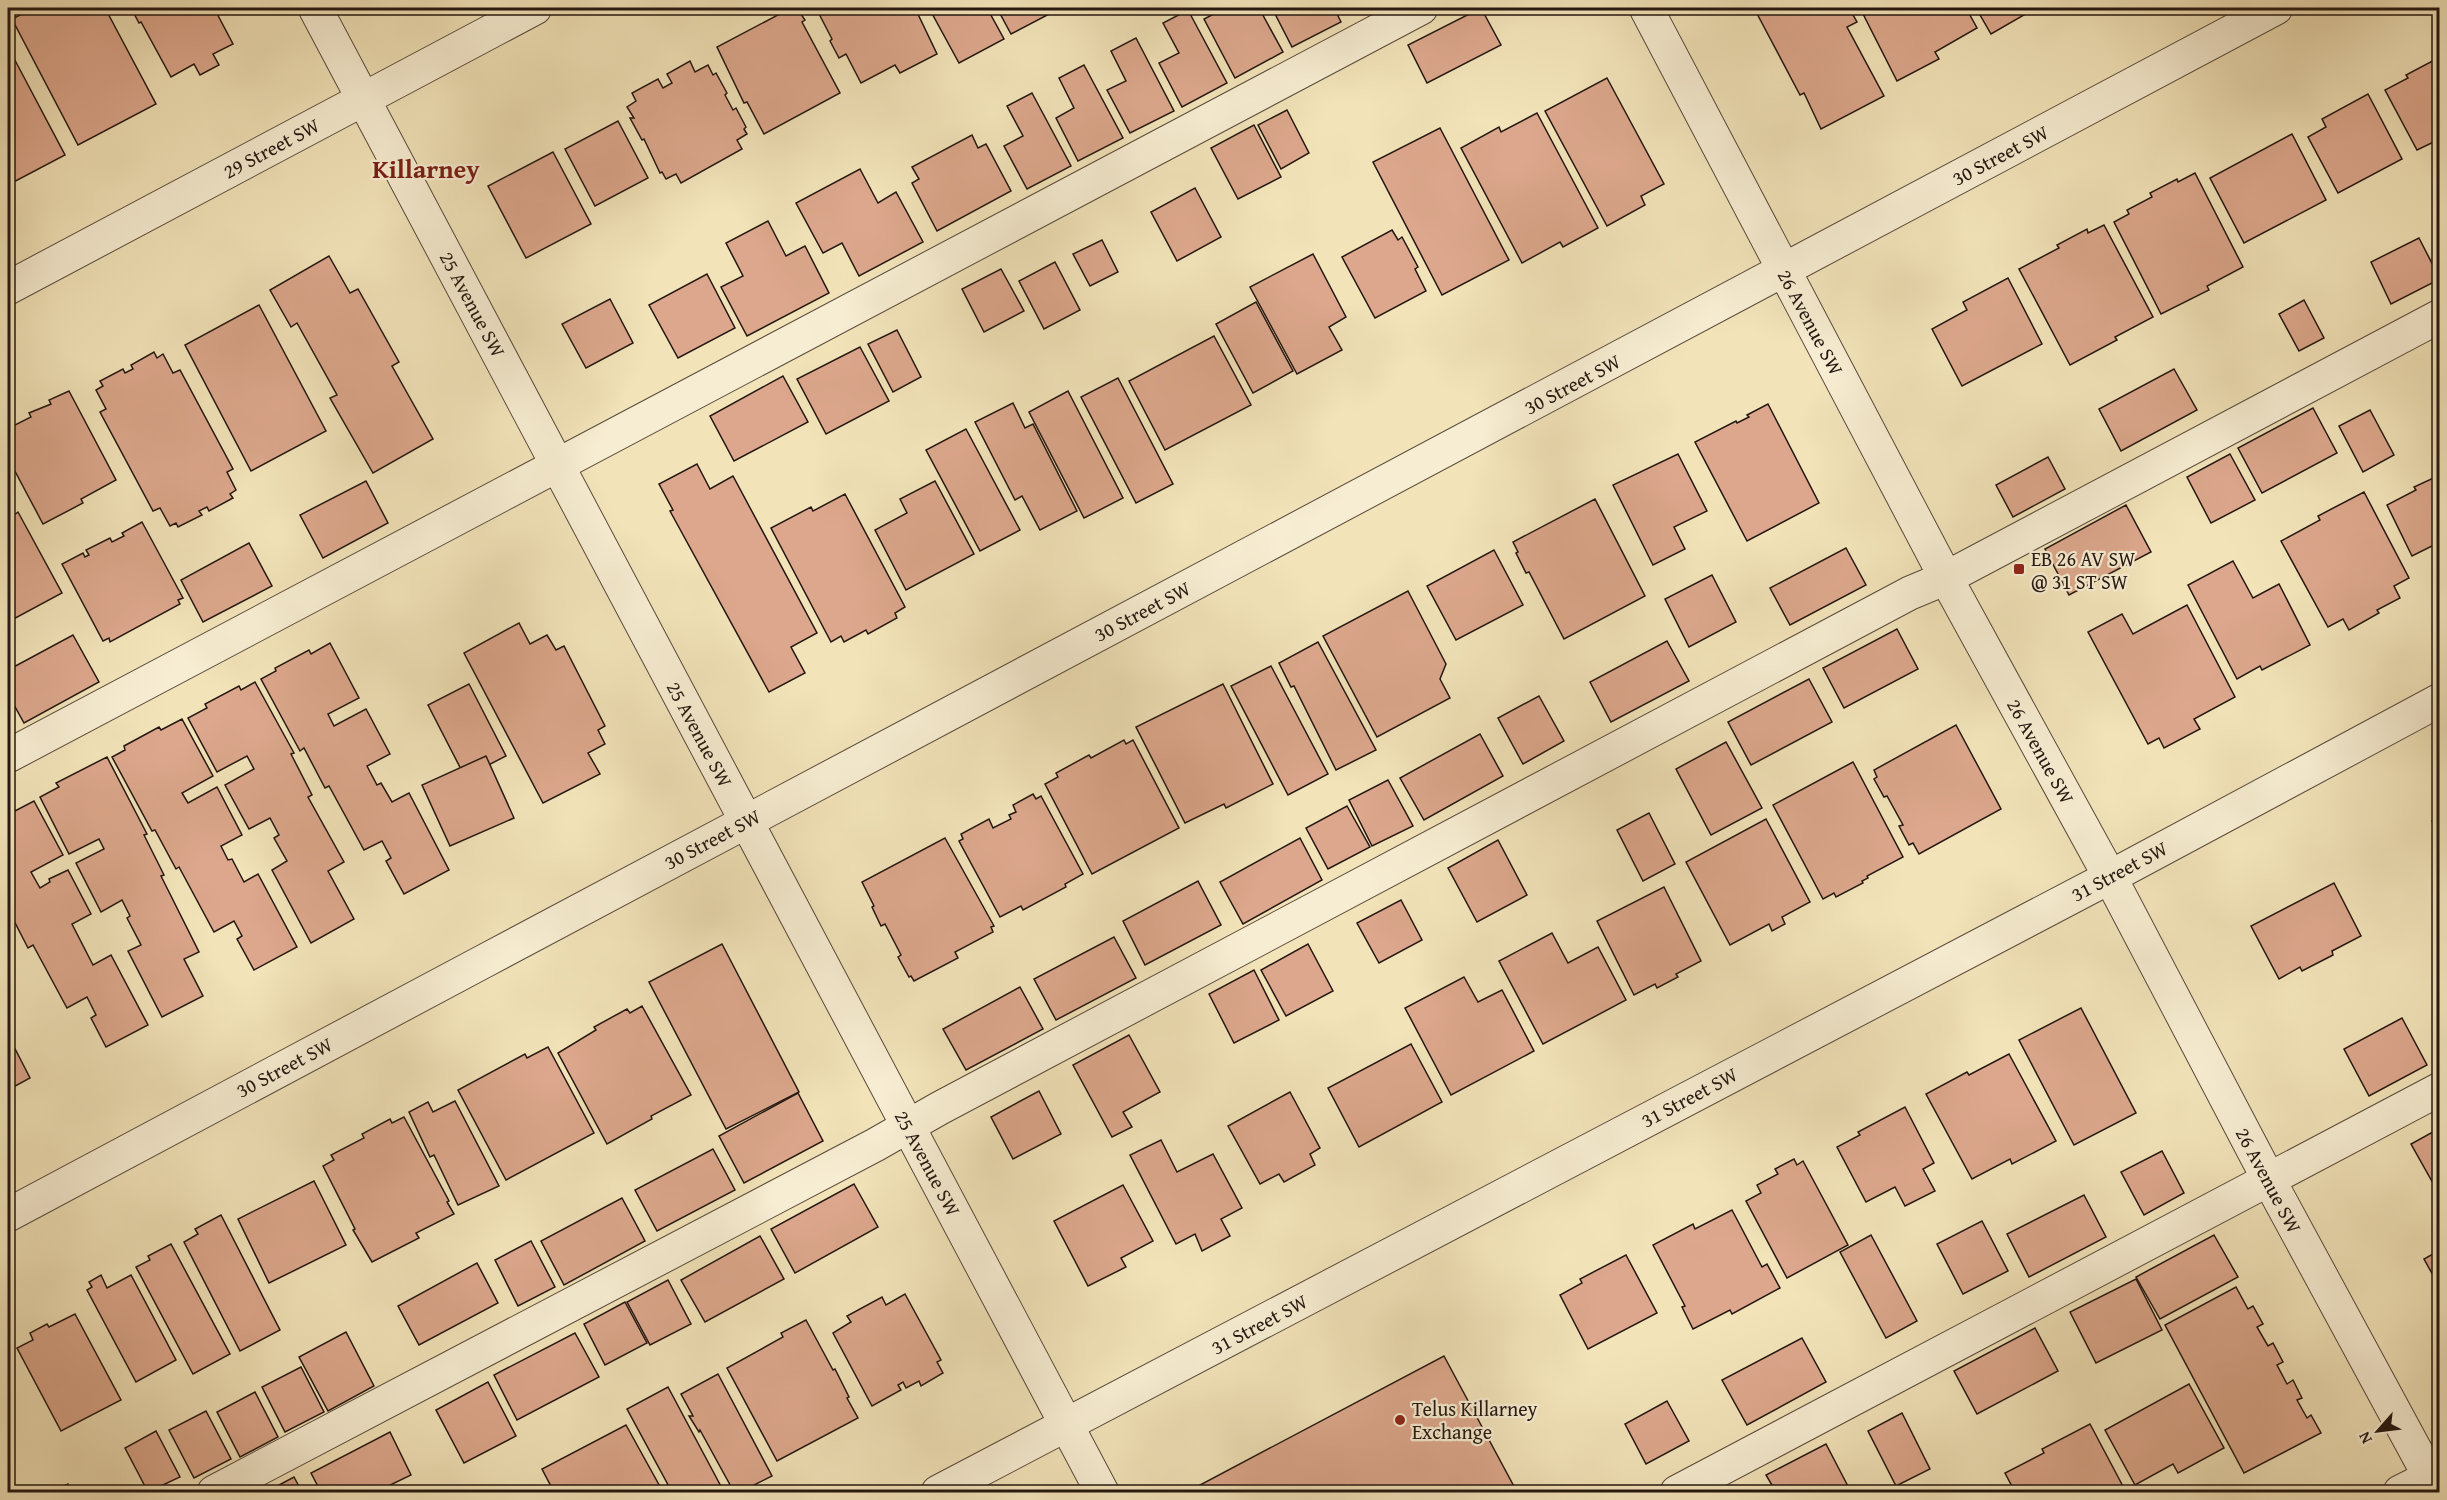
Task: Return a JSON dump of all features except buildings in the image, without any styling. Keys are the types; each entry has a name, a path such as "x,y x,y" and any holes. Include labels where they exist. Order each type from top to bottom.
{"street":[{"name":"25 Avenue SW","path":"315,8 1102,1492"},
{"name":"29 Street SW","path":"8,288 535,8"},
{"path":"8,756 1421,8"},
{"name":"26 Avenue SW","path":"1646,8 1946,578 2110,877 2269,1180 2436,1480"},
{"name":"30 Street SW","path":"8,1215 2276,8"},
{"path":"214,1492 1910,593 1946,578 2439,316"},
{"name":"31 Street SW","path":"938,1492 2110,877 2439,700"},
{"path":"1677,1492 2439,1089"},
{"path":"2400,1492 2436,1480"}],"place":[{"name":"EB 26 AV SW @ 31 ST SW","path":"2019,569"},
{"name":"Telus Killarney Exchange","path":"1400,1420"}],"district":[{"name":"Killarney","path":"426,168"}]}
